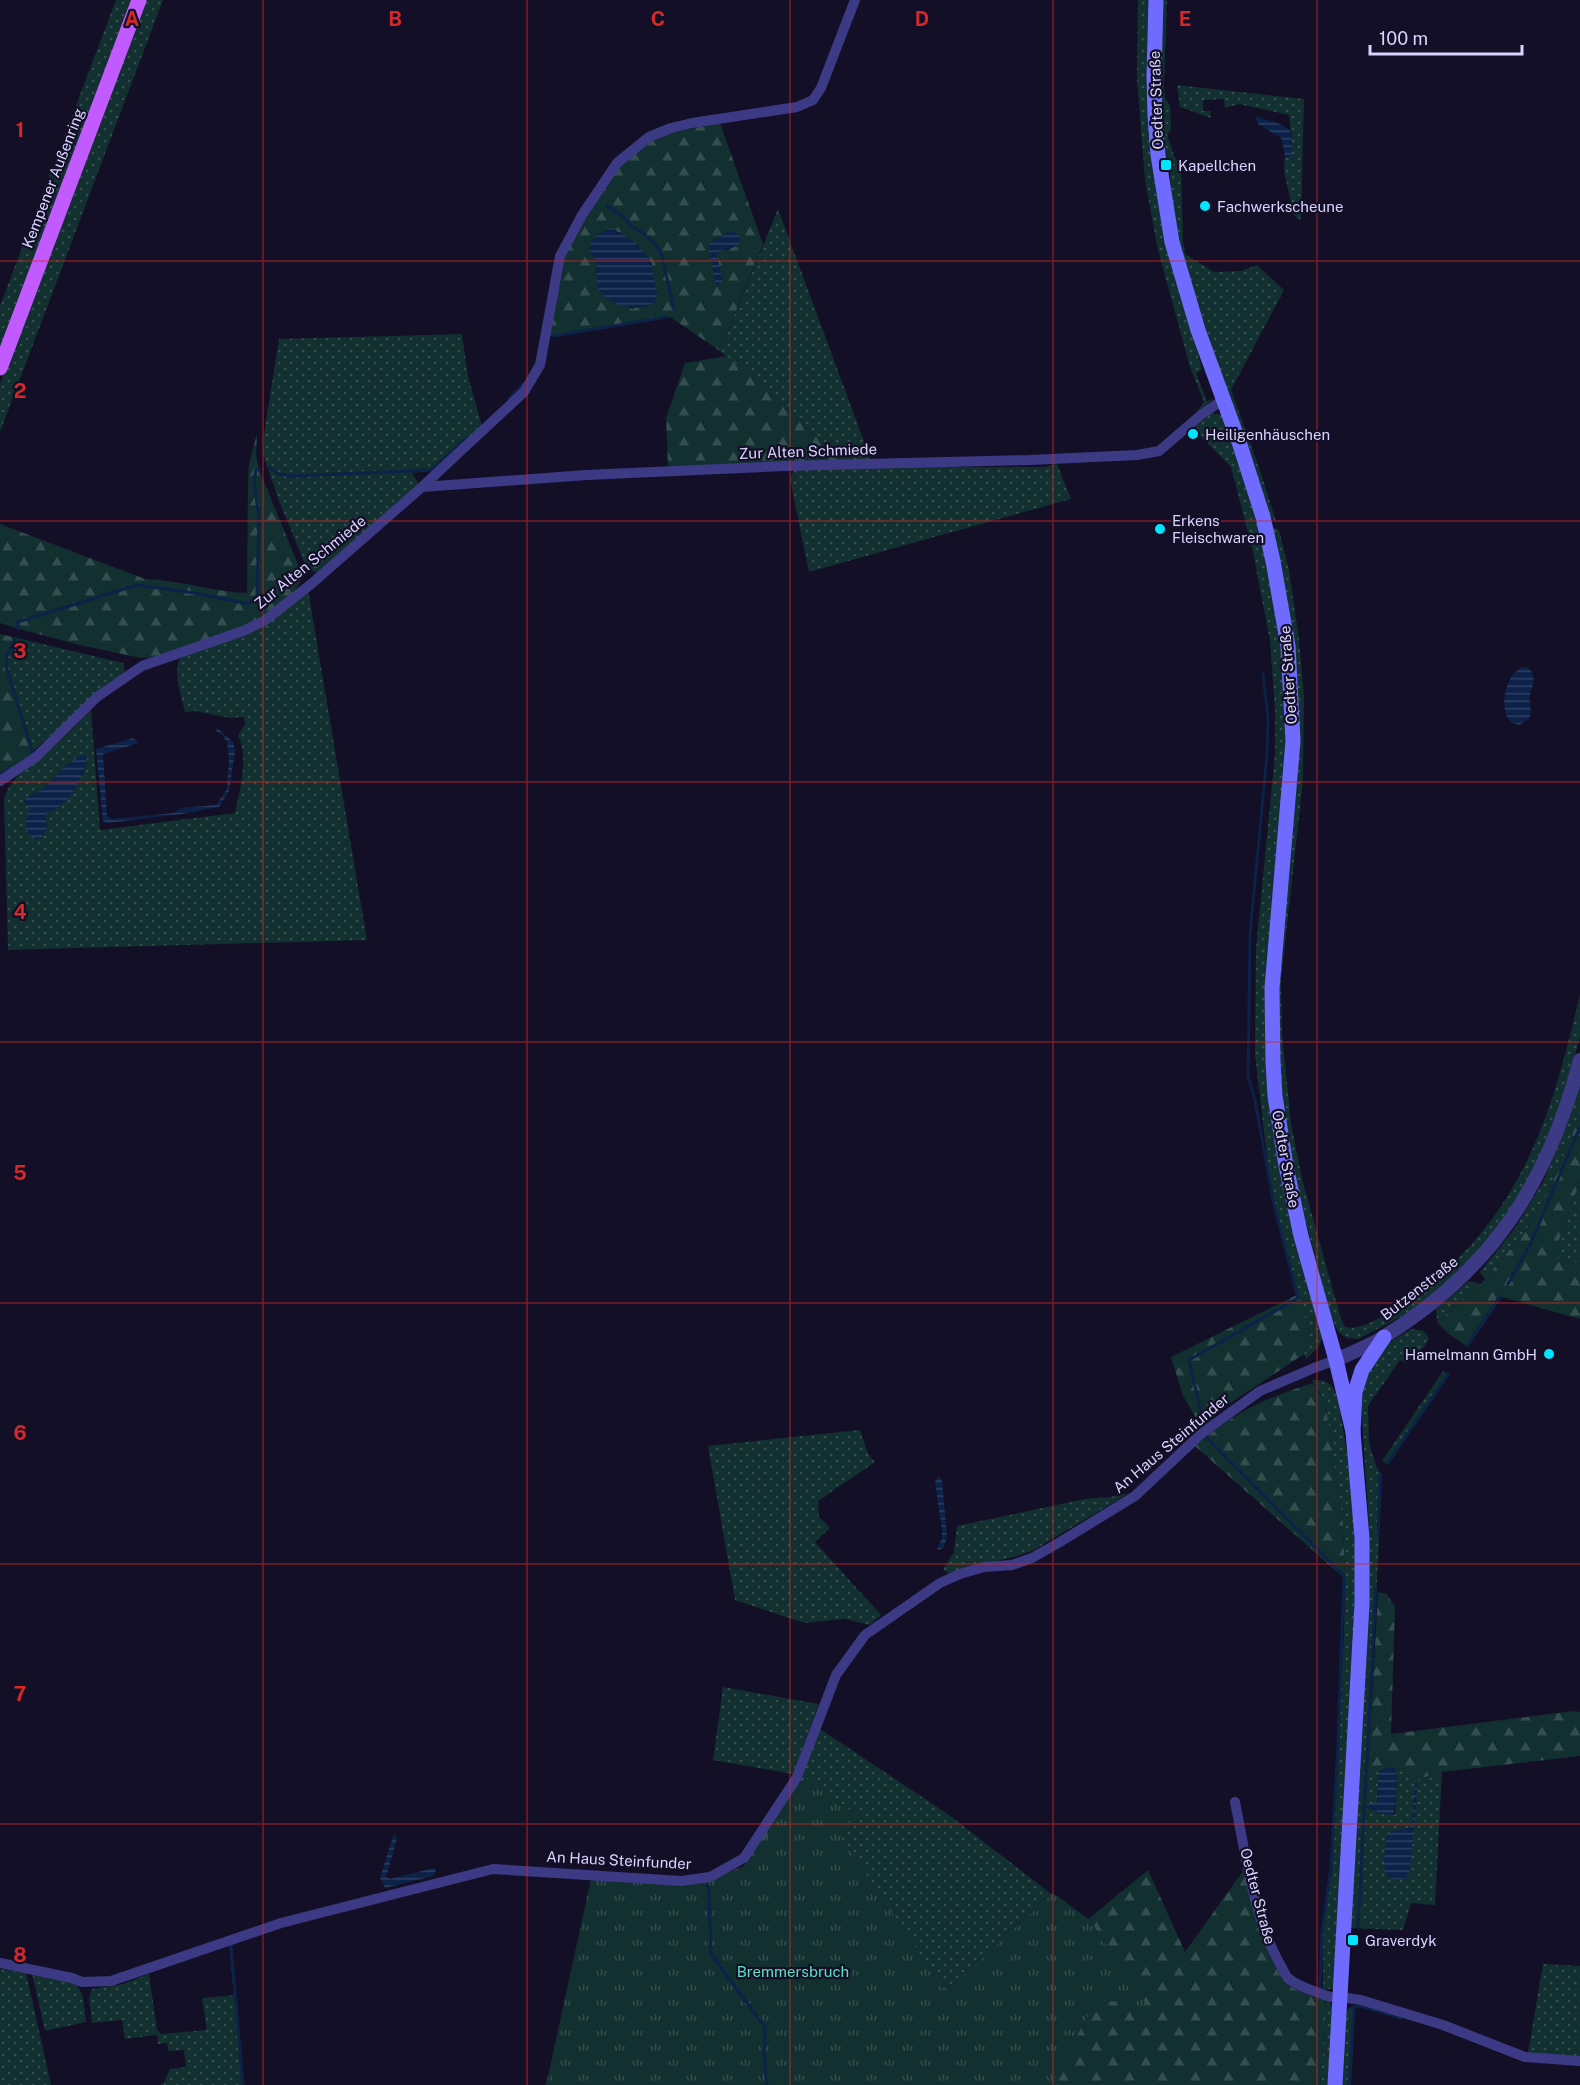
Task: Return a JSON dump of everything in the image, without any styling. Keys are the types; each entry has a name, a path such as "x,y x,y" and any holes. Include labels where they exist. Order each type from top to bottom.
{"main road":[{"name":"Kempener Außenring","path":"0,368 139,0"},
{"name":"Oedter Straße","path":"1156,0 1155,116 1158,155 1172,242 1198,330 1250,472 1274,561 1288,646 1293,741 1272,988 1273,1062 1281,1134 1293,1204 1329,1363"},
{"path":"1335,2085 1335,1997 1362,1604 1362,1538 1353,1432 1355,1392 1362,1370 1384,1337"},
{"path":"1329,1363 1353,1432"}],"street":[{"name":"Zur Alten Schmiede","path":"0,781 36,757 97,697 142,666 243,631 264,621 310,585 422,487 524,392 540,365 560,256 582,215 617,163 649,137 671,128 797,107 813,100 821,88 855,0"},
{"name":"Zur Alten Schmiede","path":"422,487 587,475 784,466 1137,455 1159,451 1224,399"},
{"name":"Butzenstraße","path":"1329,1363 1384,1337 1444,1294 1470,1270 1505,1230 1538,1178 1560,1126 1580,1060"},
{"name":"An Haus Steinfunder","path":"0,1963 82,1982 111,1981 281,1923 493,1869 681,1881 710,1877 744,1858 797,1777 836,1675 866,1635 940,1583 960,1574 984,1568 1012,1565 1032,1558 1060,1542 1135,1496 1201,1434 1260,1390 1329,1363"},
{"name":"Oedter Straße","path":"1235,1802 1264,1928 1274,1954 1287,1977 1309,1989 1335,1997"},
{"path":"1335,1997 1361,2000 1443,2025 1525,2057 1580,2061"}],"green space":[{"path":"116,0 132,0 0,350 0,306"},
{"path":"145,0 163,0 0,432 0,384"},
{"path":"1138,0 1150,0 1148,79 1192,330 1202,370 1196,373 1207,401 1213,399 1193,417 1204,402 1190,367 1157,246 1145,180 1137,80"},
{"path":"1161,0 1167,0 1164,84 1165,99 1170,105 1171,130 1167,134 1174,156 1181,166 1185,254 1214,272 1241,271 1257,265 1284,290 1231,390 1276,521 1269,518 1203,327 1172,217 1170,168 1161,133"},
{"path":"1177,85 1304,99 1301,220 1294,216 1284,171 1285,156 1286,158 1292,139 1289,115 1239,104 1225,108 1224,99 1203,100 1203,111 1210,111 1211,118 1180,107"},
{"path":"720,123 763,244 720,351 670,317 550,336 565,255 585,218 621,165 652,141 673,132","holes":["620,232 638,246 652,263 652,276 657,292 633,309 605,297 596,271 597,264 590,251 592,243 599,234","729,232 730,250 720,250 716,255 713,241"]},
{"path":"778,209 871,460 845,460 720,351"},
{"path":"462,334 468,376 482,426 431,471 412,473 419,484 317,573 307,569 279,501 263,454 279,339"},
{"path":"727,356 845,460 668,467 666,418 685,363"},
{"path":"1212,413 1224,415 1257,512 1275,593 1288,703 1275,1137 1289,1216 1322,1338 1318,1348 1306,1359 1304,1354 1309,1332 1276,1212 1268,1166 1255,1054 1256,949 1275,754 1275,709 1270,641 1253,552 1231,467 1199,435 1196,426"},
{"path":"257,434 256,455 260,472 300,569 300,582 294,593 262,617 240,628 159,657 141,658 80,645 0,623 0,524 145,579 247,593 249,464"},
{"path":"1057,464 1071,499 809,572 790,479 794,470 871,467 1045,467"},
{"path":"1272,527 1279,530 1289,570 1299,639 1304,697 1303,780 1281,980 1282,1034 1291,1123 1302,1179 1345,1327 1358,1327 1371,1322 1416,1296 1475,1240 1499,1209 1519,1177 1549,1108 1580,994 1580,1037 1557,1120 1537,1166 1511,1211 1468,1263 1439,1291 1408,1313 1358,1339 1347,1338 1338,1332 1331,1316 1297,1186 1280,1087 1277,1019 1284,914 1295,809 1299,718 1294,643"},
{"path":"308,590 367,940 8,950 4,799 16,778 91,710 100,830 235,813 243,764 238,735 245,724 244,717 230,718 195,711 185,712 177,678 180,657","holes":["85,756 87,760 82,776 45,814 47,826 30,806 24,803 25,799 43,789 65,766"]},
{"path":"0,634 17,638 8,655 7,666 33,751 32,756 0,775"},
{"path":"17,638 123,663 125,671 33,751 7,666 8,655"},
{"path":"1580,1081 1580,1116 1540,1207 1524,1233 1485,1279 1480,1272 1515,1228 1543,1182 1567,1125"},
{"path":"1580,1116 1580,1181 1557,1246 1558,1259 1580,1264 1580,1319 1502,1297 1468,1347 1449,1334 1437,1322 1479,1286 1524,1233 1540,1207"},
{"path":"1580,1181 1580,1264 1558,1259 1557,1247"},
{"path":"1469,1281 1481,1284 1437,1322 1436,1309"},
{"path":"1299,1294 1309,1332 1304,1354 1226,1406 1202,1428 1183,1396 1171,1357"},
{"path":"1411,1329 1424,1331 1429,1338 1406,1363 1400,1360 1368,1406 1369,1443 1377,1468 1382,1475 1368,1772 1379,1772 1377,1803 1367,1808 1395,1815 1397,1777 1395,1769 1410,1768 1416,1780 1442,1772 1435,1905 1411,1903 1403,1930 1350,1928 1369,1582 1369,1526 1360,1389 1385,1345","holes":["1411,1824 1407,1877 1390,1832 1409,1828"]},
{"path":"1443,1371 1449,1375 1388,1465 1382,1461"},
{"path":"1312,1380 1329,1383 1338,1402 1349,1467 1355,1543 1356,1582 1336,1989 1323,1989 1323,1930 1330,1884 1344,1633 1343,1525 1325,1401"},
{"path":"1313,1383 1325,1401 1343,1525 1345,1579 1195,1446 1250,1408"},
{"path":"860,1430 868,1454 875,1462 818,1501 819,1517 830,1528 815,1542 881,1615 870,1625 845,1619 804,1623 735,1600 708,1446"},
{"path":"1129,1493 1034,1550 949,1574 943,1569 954,1552 957,1526 1085,1499"},
{"path":"1378,1592 1387,1594 1395,1607 1391,1734 1574,1711 1580,1712 1580,1756 1442,1772 1415,1780 1410,1768 1388,1767 1379,1772 1368,1773"},
{"path":"723,1687 819,1704 793,1774 713,1760"},
{"path":"820,1729 949,1815 1050,1893 943,1992 834,1833 802,1777"},
{"name":"Bremmersbruch","path":"802,1777 853,1816 834,1833 943,1992 1050,1893 1087,1920 1148,1870 1185,1952 1245,1868 1260,1929 1279,1973 1300,1992 1316,1998 1323,1992 1326,2008 1320,2085 564,2085 678,1887 707,1881 744,1866"},
{"name":"Bremmersbruch","path":"805,1777 857,1815 838,1833 946,1992 1053,1893 1090,1920 1148,2007 1146,2011 1120,2002 1096,2000 1051,2085 546,2085 591,1879 681,1886 709,1882 748,1866"},
{"path":"231,1943 244,2085 160,2085 164,2082 170,2069 186,2067 184,2050 168,2051 167,2043 158,2044 157,2035 125,2039 122,2020 92,2023 89,1997 92,1989 123,1984 149,1974 157,2030 161,2034 207,2030 202,1998 234,1995 229,1944"},
{"path":"1543,1964 1580,1966 1580,2058 1528,2053"},
{"path":"0,1969 26,1973 51,2085 0,2085"},
{"path":"32,1973 76,1984 83,1996 86,2022 45,2031"},
{"path":"1325,2001 1331,2003 1333,2013 1330,2085 1320,2085 1326,2008"},
{"path":"1355,2005 1351,2085 1341,2085 1345,2014"}],"water":[{"path":"1258,117 1290,130 1291,157 1286,158 1280,137 1259,125 1255,119"},
{"path":"611,228 636,245 651,262 657,292 655,300 650,305 626,307 609,300 599,290 596,263 590,246 597,236"},
{"path":"729,232 735,232 740,242 735,247 717,253 722,280 719,286 716,284 709,252 710,243"},
{"path":"1528,667 1533,674 1534,681 1529,700 1531,712 1529,718 1519,725 1507,717 1504,703 1509,681 1517,670"},
{"path":"217,728 233,742 235,751 229,791 219,807 182,814 107,823 103,821 96,749 133,738 139,743 103,754 107,816 112,819 174,813 181,808 216,805 227,789 229,758 227,742 215,730"},
{"path":"81,755 87,760 77,785 68,799 45,814 47,826 41,838 36,839 26,829 30,807 24,803 25,799 43,789 65,766"},
{"path":"938,1476 942,1480 947,1537 944,1547 939,1550 937,1549 942,1538 942,1530 935,1482"},
{"path":"1388,1767 1395,1769 1397,1777 1394,1815 1380,1814 1375,1809 1366,1808 1367,1804 1377,1803 1379,1772"},
{"path":"1415,1780 1418,1783 1410,1869 1407,1877 1393,1879 1388,1877 1384,1867 1387,1835 1390,1832 1409,1828 1412,1823"},
{"path":"393,1836 397,1839 386,1877 390,1879 434,1868 436,1870 433,1876 385,1888 380,1878"}],"waterway":[{"path":"607,206 623,216 630,225 656,245 662,256 674,309"},
{"path":"554,336 667,317"},
{"path":"509,399 523,384"},
{"path":"268,467 279,474 292,476 431,470 467,438"},
{"path":"18,629 18,622 137,585 195,593 248,604 257,597 259,518 254,481 256,469 259,469"},
{"path":"16,638 7,655 6,666 32,751 30,756"},
{"path":"1204,1426 1189,1360 1298,1298 1274,1205 1255,1100 1248,1076 1250,934 1267,755 1268,717 1263,674"},
{"path":"0,774 9,769"},
{"path":"1508,1284 1530,1245 1580,1127"},
{"path":"1467,1345 1500,1296"},
{"path":"1388,1462 1448,1374"},
{"path":"1207,1438 1344,1576 1331,1867 1322,1931 1320,1988"},
{"path":"1378,1536 1380,1475"},
{"path":"1358,1927 1376,1589"},
{"path":"707,1884 711,1954 765,2027 764,2054 767,2085"},
{"path":"231,1945 243,2085"},
{"path":"1349,2085 1354,2007 1360,2006 1401,2018"}],"place":[{"name":"Kapellchen","path":"1166,165"},
{"name":"Fachwerkscheune","path":"1205,206"},
{"name":"Heiligenhäuschen","path":"1193,434"},
{"name":"Erkens Fleischwaren","path":"1160,529"},
{"name":"Hamelmann GmbH","path":"1549,1354"},
{"name":"Graverdyk","path":"1353,1940"}]}
